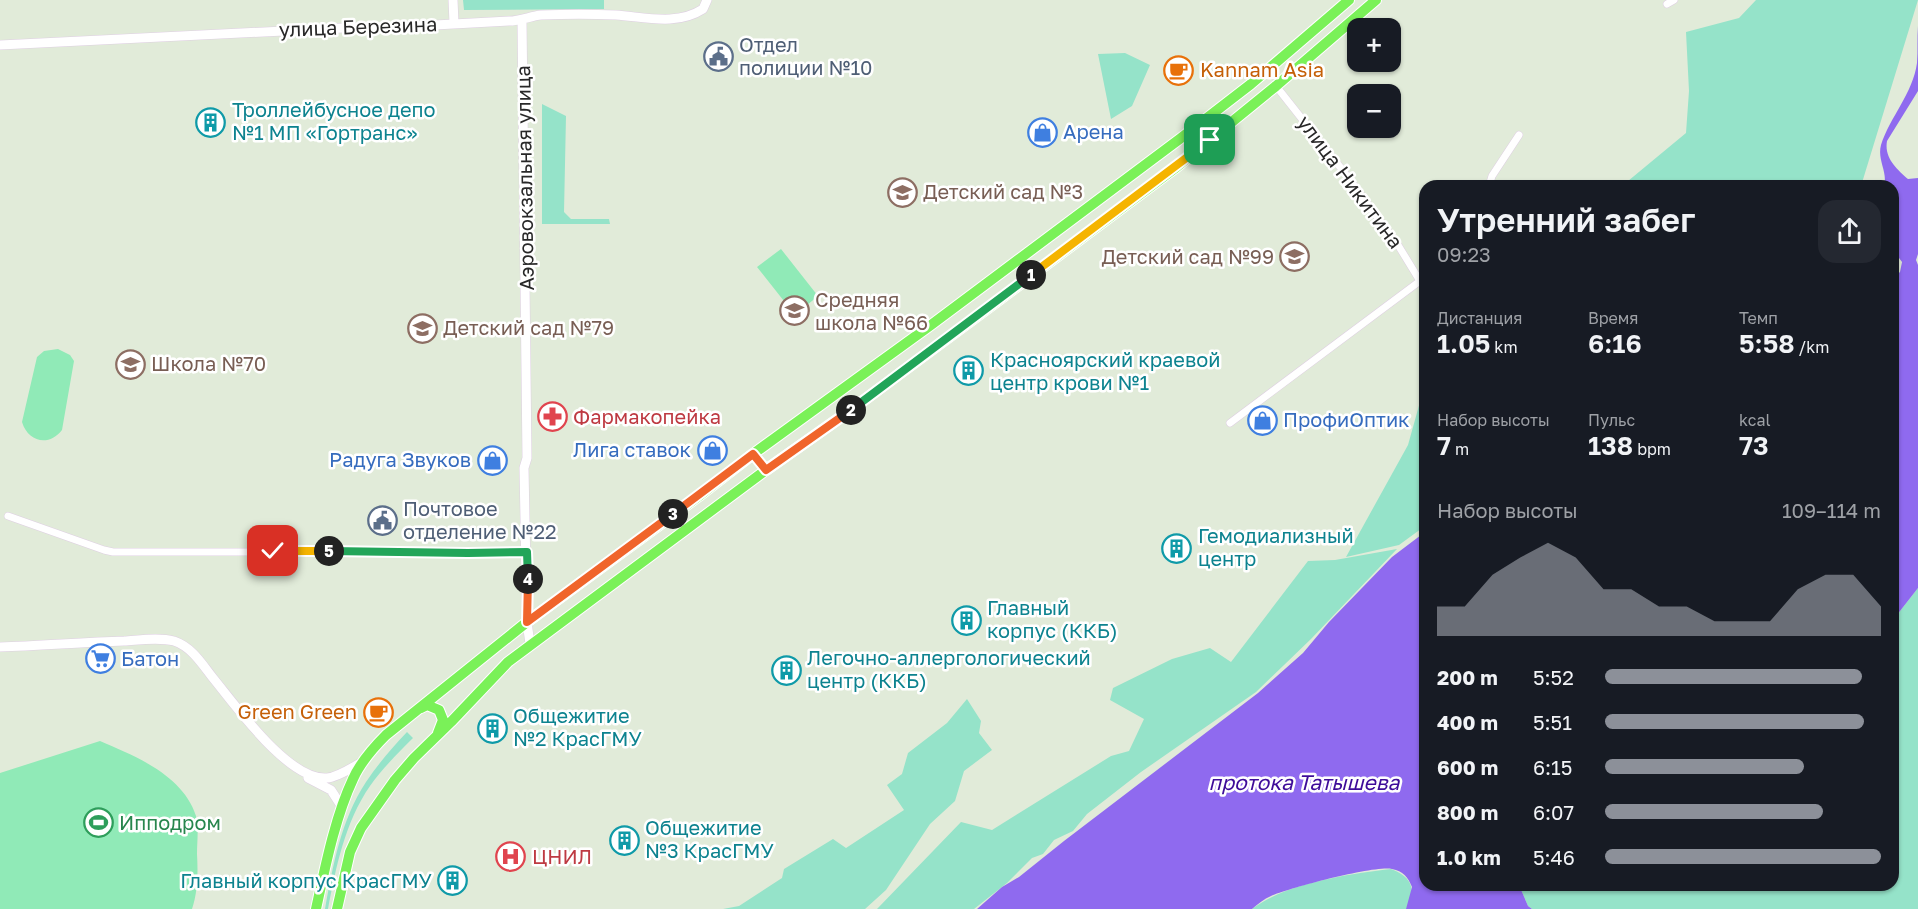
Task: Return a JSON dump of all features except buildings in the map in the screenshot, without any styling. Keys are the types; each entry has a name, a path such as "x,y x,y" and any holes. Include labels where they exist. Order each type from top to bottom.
{"main road":[{"path":"316,909 342,807 353,778 373,748 386,735 527,622 753,454 932,325 1181,138 1251,84 1349,0"},
{"path":"337,909 350,852 361,828 394,780 508,662 1195,153 1376,0"},
{"path":"1181,138 1182,147 1188,152 1195,153"},
{"path":"1140,169 1150,171 1154,184"},
{"path":"753,454 766,470"},
{"path":"417,710 427,705 439,710 443,720 437,736"}],"street":[{"path":"453,0 454,23"},
{"name":"улица Березина","path":"0,45 366,26 423,26 522,20 538,15 616,15 643,19 685,18 703,9 707,0"},
{"name":"Аэровокзальная улица","path":"522,20 527,458 524,468 527,622 530,644"},
{"name":"улица Никитина","path":"1276,86 1378,217 1419,279"},
{"path":"1491,180 1519,135"},
{"path":"1230,423 1419,282"},
{"path":"8,516 113,552 527,552"},
{"path":"0,647 157,639 173,641 184,645 194,654 244,717 288,764 313,777 329,778 366,760"},
{"path":"302,772 311,781 331,790 342,807"}],"shaded area":[{"path":"463,0 604,0 604,9 464,10"},
{"path":"1756,0 1918,0 1863,180 1629,180 1686,133 1689,91 1686,32 1739,18"},
{"path":"1125,53 1150,65 1132,106 1111,119 1098,54"},
{"path":"542,104 566,116 564,212 571,219 609,219 610,224 542,224"},
{"path":"1419,406 1419,530 1399,545 1346,557 1408,445"},
{"path":"1397,549 1311,639 1256,692 1141,772 1087,814 1073,831 1054,840 1043,854 1032,858 1007,883 974,909 877,909 961,822 992,830 1111,756 1129,751 1144,719 1110,700 1113,688 1172,659 1210,648 1231,662 1308,561 1335,560"},
{"path":"1918,588 1918,909 1532,909 1528,906 1522,891 1899,891 1899,612"},
{"path":"967,699 981,721 979,733 992,750 964,771 955,801 930,824 886,890 865,909 723,909 739,906 782,878 784,869 833,839 846,848 904,810 887,785 902,774 908,753 947,723"},
{"path":"407,732 413,738 375,780 354,814 338,861 328,909 325,909 335,860 350,812 371,775"},
{"path":"1391,869 1408,880 1412,890 1406,909 1252,909 1282,892 1300,886 1338,877"}],"green space":[{"path":"781,249 818,296 795,315 757,267"},
{"path":"58,349 70,355 74,361 62,430 51,439 39,440 29,434 22,422 37,357 44,351"},
{"name":"Ипподром","path":"100,741 156,769 169,778 190,802 196,816 198,830 197,882 192,909 0,909 0,773"}],"water":[{"path":"1918,26 1918,91 1887,141 1887,153 1892,163 1908,179 1918,178 1918,254 1916,260 1918,265 1918,588 1899,612 1899,273 1902,262 1899,258 1899,180 1885,180 1880,150 1885,135 1911,85 1917,63"},
{"name":"протока Татышева","path":"1419,537 1419,891 1522,891 1528,906 1532,909 1406,909 1412,887 1409,880 1399,871 1383,869 1332,878 1281,892 1268,897 1252,909 977,909 1002,887 1019,877 1258,693 1303,653 1329,622 1392,557"}],"place":[{"name":"Отдел полиции №10","path":"718,56"},
{"name":"Kannam Asia","path":"1179,70"},
{"name":"Троллейбусное депо №1 МП «Гортранс»","path":"211,122"},
{"name":"Арена","path":"1042,132"},
{"name":"Детский сад №3","path":"902,192"},
{"name":"Детский сад №99","path":"1295,257"},
{"name":"Средняя школа №66","path":"794,311"},
{"name":"Детский сад №79","path":"422,328"},
{"name":"Школа №70","path":"130,364"},
{"name":"Красноярский краевой центр крови №1","path":"969,371"},
{"name":"Фармакопейка","path":"552,417"},
{"name":"ПрофиОптик","path":"1262,420"},
{"name":"Лига ставок","path":"712,450"},
{"name":"Радуга Звуков","path":"492,460"},
{"name":"Почтовое отделение №22","path":"382,521"},
{"name":"Гемодиализный центр","path":"1177,548"},
{"name":"Главный корпус (ККБ)","path":"966,620"},
{"name":"Батон","path":"100,659"},
{"name":"Легочно-аллергологический центр (ККБ)","path":"786,670"},
{"name":"Green Green","path":"378,712"},
{"name":"Общежитие №2 КрасГМУ","path":"492,728"},
{"name":"Ипподром","path":"98,823"},
{"name":"Общежитие №3 КрасГМУ","path":"624,840"},
{"name":"ЦНИЛ","path":"511,857"},
{"name":"Главный корпус КрасГМУ","path":"453,881"}],"route":[{"path":"273,551 527,552 527,622 753,454 766,470 987,309 1210,140"}]}
